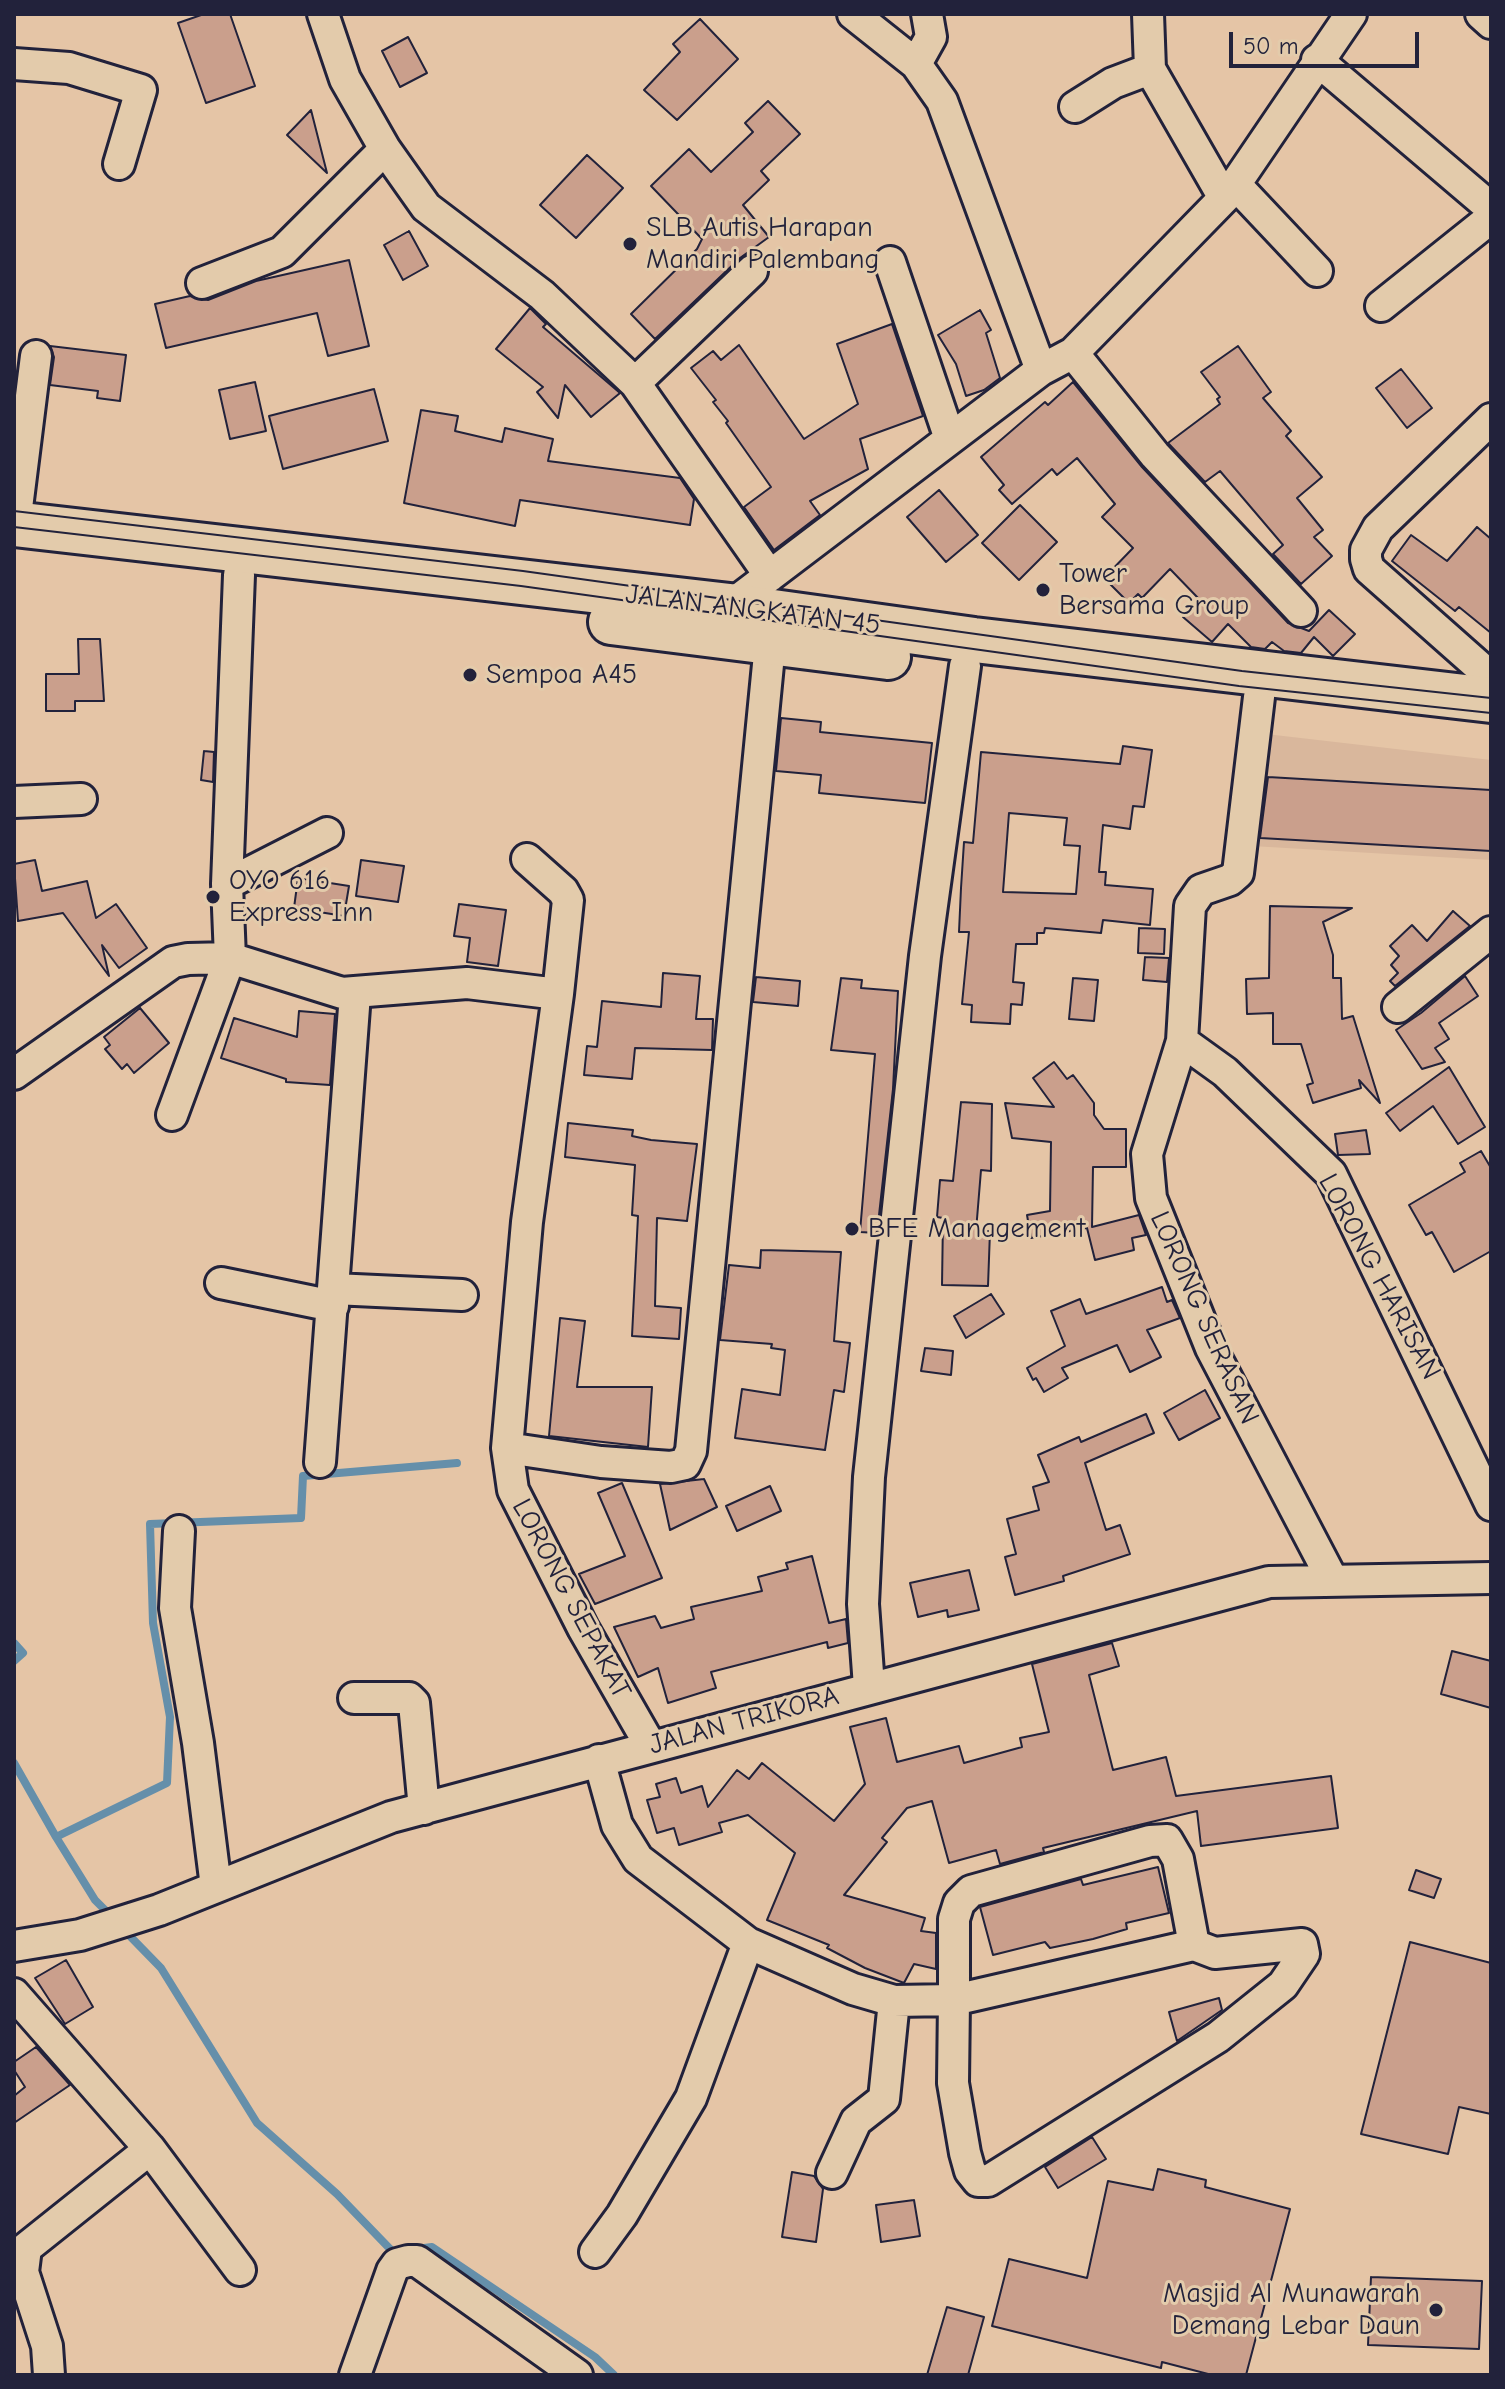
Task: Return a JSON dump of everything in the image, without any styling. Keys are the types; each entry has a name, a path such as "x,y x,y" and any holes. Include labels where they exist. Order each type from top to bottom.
{"main road":[{"name":"JALAN ANGKATAN 45","path":"14,524 730,606 974,640 1491,700"},
{"name":"JALAN ANGKATAN 45","path":"14,552 74,555 239,575 770,644 1491,721"}],"street":[{"path":"323,14 345,79 385,149 426,207 542,295 635,383 770,576"},
{"path":"853,14 916,64 942,101 1041,370"},
{"path":"916,64 931,37 927,14"},
{"path":"1148,14 1150,69 1229,191 1317,271"},
{"path":"730,606 1041,370 1073,353 1229,191 1351,14"},
{"path":"1481,14 1491,23"},
{"path":"1317,60 1491,208"},
{"path":"14,64 69,68 141,90 119,164"},
{"path":"1075,107 1113,83 1150,69"},
{"path":"202,283 282,252 385,149"},
{"path":"1381,306 1491,218"},
{"path":"890,262 950,439"},
{"path":"635,383 752,271"},
{"path":"1073,353 1155,455 1301,611"},
{"path":"14,524 36,356"},
{"path":"1491,419 1378,528 1366,550 1369,569 1491,677"},
{"path":"172,1115 230,958 227,884 239,575"},
{"path":"507,1448 601,1462 671,1467 685,1464 691,1451 770,644"},
{"path":"869,1687 863,1604 869,1477 925,956 965,666"},
{"path":"1182,1041 1190,906 1201,890 1221,884 1238,873 1259,697"},
{"path":"14,802 81,799"},
{"path":"227,884 327,833"},
{"name":"LORONG SEPAKAT","path":"527,859 568,900 527,1222 507,1448 513,1490 583,1628 650,1745"},
{"path":"1398,1007 1491,932"},
{"path":"14,1074 173,962 230,958 342,993 467,983 558,994"},
{"path":"320,1462 355,994"},
{"name":"LORONG HARISAN","path":"1182,1041 1225,1072 1331,1174 1491,1505"},
{"name":"LORONG SERASAN","path":"1182,1041 1147,1154 1151,1198 1211,1348 1333,1581"},
{"path":"221,1283 334,1297 462,1295"},
{"path":"179,1531 175,1608 216,1887"},
{"name":"JALAN TRIKORA","path":"14,1946 80,1935 130,1919 391,1817 650,1745 1269,1582 1491,1578"},
{"path":"354,1698 409,1698 414,1703 424,1809"},
{"path":"599,1760 617,1825 638,1859 748,1943 853,1989 894,2001 954,2000 1194,1945 1215,1953 1302,1944 1304,1949 1283,1985 1218,2037 988,2181 974,2178 965,2153 953,2083 954,2000 954,1919 959,1903 971,1891 1150,1841 1167,1840 1175,1849 1194,1945"},
{"path":"595,2252 622,2215 691,2098 748,1943"},
{"path":"832,2173 856,2121 884,2099 894,2001"},
{"path":"19,2010 150,2149 240,2270"},
{"path":"49,2375 47,2346 23,2272 26,2248 150,2149"},
{"path":"355,2375 392,2271 397,2264 408,2261 417,2261 577,2375"}],"shaded area":[{"path":"1266,734 1491,760 1491,860 1252,846"}],"building":[{"path":"204,14 230,14 255,86 206,103 178,23"},
{"path":"700,19 738,59 677,120 644,90 680,52 673,44"},
{"path":"408,37 427,73 400,87 382,51"},
{"path":"768,101 800,134 761,171 769,180 743,205 769,237 740,258 655,339 631,314 697,249 702,239 651,186 689,149 711,172 753,132 745,123"},
{"path":"311,110 327,173 287,135"},
{"path":"587,155 623,188 576,238 540,205"},
{"path":"409,231 428,266 403,280 384,245"},
{"path":"349,260 369,346 328,356 317,313 166,348 155,304 190,296 208,300 256,281"},
{"path":"530,308 546,324 543,327 620,393 591,417 565,385 558,418 537,392 543,387 496,349"},
{"path":"980,310 991,330 986,333 1000,378 984,390 966,396 956,364 938,335"},
{"path":"892,324 923,416 860,439 868,469 810,501 820,515 774,550 744,507 771,487 726,423 728,421 713,402 716,400 691,368 713,351 721,360 739,345 804,439 858,404 837,344"},
{"path":"50,346 126,355 120,401 97,398 98,391 50,385 54,357"},
{"path":"1238,346 1271,392 1263,398 1291,431 1286,436 1322,477 1297,498 1323,530 1314,537 1332,556 1301,584 1273,554 1283,545 1220,471 1205,482 1168,443 1220,404 1217,399 1220,397 1201,372"},
{"path":"1401,369 1432,408 1407,428 1376,388"},
{"path":"255,382 266,431 230,439 219,390"},
{"path":"1073,382 1142,467 1288,623 1309,631 1329,610 1355,634 1333,656 1314,637 1301,653 1284,651 1272,642 1265,649 1251,647 1228,624 1212,642 1183,617 1199,599 1170,569 1142,598 1138,594 1129,603 1104,578 1133,548 1102,517 1115,504 1077,458 1057,475 1052,469 1012,504 999,490 1004,485 981,457"},
{"path":"374,389 388,441 283,469 269,416"},
{"path":"421,410 458,416 455,431 502,442 505,428 553,439 548,461 680,478 694,499 690,525 520,500 515,526 404,503"},
{"path":"939,490 978,535 946,562 907,517"},
{"path":"1020,505 1057,542 1019,580 982,543"},
{"path":"1477,527 1491,539 1491,633 1459,607 1455,611 1392,561 1411,535 1447,561"},
{"path":"78,639 100,639 104,701 75,701 75,711 46,711 46,674 79,674"},
{"path":"781,718 821,722 820,732 932,743 925,803 819,793 821,775 776,771"},
{"path":"1123,746 1152,750 1144,807 1133,806 1130,829 1103,825 1099,872 1106,872 1105,885 1153,889 1150,925 1103,920 1101,933 1045,928 1044,933 1037,933 1037,944 1016,944 1013,982 1024,983 1022,1005 1011,1004 1010,1024 971,1022 972,1005 962,1004 969,932 959,932 964,842 973,843 981,752 1120,764","holes":["1009,813 1067,818 1064,845 1080,846 1076,894 1003,892"]},
{"path":"204,751 214,752 213,782 201,780"},
{"path":"1268,777 1491,790 1491,851 1260,838"},
{"path":"35,860 42,891 87,881 96,918 116,904 147,948 119,968 102,945 109,976 63,913 18,921 14,864"},
{"path":"361,860 404,866 398,902 356,896"},
{"path":"298,878 349,886 344,916 294,908"},
{"path":"459,904 506,910 498,966 467,962 470,938 454,936"},
{"path":"1270,906 1352,908 1323,922 1333,955 1333,978 1341,978 1342,1019 1353,1016 1380,1103 1359,1080 1361,1088 1313,1103 1307,1085 1313,1083 1301,1044 1273,1044 1273,1013 1247,1014 1246,979 1269,978"},
{"path":"1453,911 1470,926 1395,986 1390,981 1398,973 1391,965 1399,956 1390,946 1412,925 1427,941"},
{"path":"1139,928 1165,929 1164,954 1138,953"},
{"path":"1145,957 1169,958 1167,982 1143,980"},
{"path":"663,973 700,976 696,1019 713,1019 712,1050 635,1048 632,1079 584,1075 587,1046 597,1047 602,1001 661,1007"},
{"path":"1465,976 1478,996 1439,1023 1449,1039 1435,1048 1445,1062 1422,1069 1396,1030"},
{"path":"756,977 800,981 798,1006 753,1002"},
{"path":"841,978 862,980 861,988 898,991 893,1089 877,1233 860,1232 875,1054 831,1050"},
{"path":"1073,978 1098,980 1094,1021 1069,1019"},
{"path":"140,1008 169,1043 134,1073 127,1064 122,1069 105,1049 110,1045 104,1037"},
{"path":"299,1011 335,1014 330,1085 286,1082 286,1079 221,1058 234,1018 297,1037"},
{"path":"1054,1062 1067,1079 1073,1075 1094,1103 1094,1115 1104,1129 1126,1129 1126,1167 1093,1167 1092,1227 1139,1215 1146,1235 1132,1238 1134,1250 1095,1260 1087,1228 1031,1238 1027,1215 1050,1211 1051,1142 1012,1138 1005,1103 1054,1107 1033,1078"},
{"path":"1449,1067 1485,1127 1458,1144 1433,1106 1400,1131 1386,1113"},
{"path":"961,1102 992,1104 991,1171 981,1170 976,1231 990,1231 988,1286 942,1285 943,1218 937,1217 940,1180 953,1181"},
{"path":"568,1123 633,1130 632,1136 697,1144 687,1221 657,1218 655,1306 681,1308 679,1339 632,1336 638,1216 632,1215 635,1165 565,1157"},
{"path":"1366,1130 1370,1154 1338,1155 1335,1134"},
{"path":"1481,1151 1491,1168 1491,1251 1454,1272 1432,1232 1426,1235 1409,1205 1465,1172 1460,1163"},
{"path":"761,1250 841,1252 834,1341 850,1343 844,1392 834,1390 825,1450 735,1438 742,1389 780,1395 785,1350 771,1348 772,1344 720,1340 729,1265 760,1268"},
{"path":"1162,1287 1167,1302 1172,1300 1180,1318 1147,1330 1161,1357 1130,1372 1117,1345 1062,1368 1068,1378 1044,1392 1036,1378 1033,1380 1027,1368 1065,1346 1051,1311 1080,1299 1086,1314"},
{"path":"991,1294 1004,1314 966,1338 954,1316"},
{"path":"560,1318 585,1321 577,1387 652,1387 648,1447 549,1436"},
{"path":"925,1348 953,1351 951,1375 921,1371"},
{"path":"1205,1390 1220,1418 1179,1440 1164,1413"},
{"path":"1146,1414 1154,1433 1085,1463 1106,1530 1120,1525 1130,1554 1063,1576 1064,1581 1015,1595 1005,1557 1016,1554 1007,1519 1039,1510 1033,1487 1049,1482 1038,1455 1079,1437 1081,1442"},
{"path":"704,1479 717,1507 670,1530 660,1484"},
{"path":"622,1483 662,1578 595,1604 579,1574 625,1556 598,1493"},
{"path":"770,1486 781,1511 737,1531 726,1506"},
{"path":"812,1556 829,1623 846,1619 848,1643 828,1648 827,1642 711,1672 716,1688 668,1703 658,1668 638,1677 614,1627 655,1616 661,1628 694,1619 691,1607 762,1591 758,1577 788,1569 786,1563"},
{"path":"969,1570 979,1610 948,1617 947,1610 918,1617 910,1583"},
{"path":"1112,1643 1119,1666 1089,1675 1113,1770 1166,1757 1176,1796 1331,1776 1338,1828 1201,1846 1197,1811 1043,1848 1044,1852 1000,1864 996,1850 949,1863 932,1801 907,1808 882,1838 887,1842 844,1895 925,1918 921,1931 936,1933 936,1969 914,1964 904,1983 865,1968 827,1948 829,1945 767,1920 795,1853 748,1815 719,1823 722,1832 679,1845 674,1828 657,1833 647,1800 660,1797 656,1784 676,1778 681,1793 702,1786 708,1807 737,1770 749,1779 762,1763 834,1821 865,1784 850,1727 886,1718 897,1762 959,1746 964,1763 1022,1747 1020,1738 1049,1732 1032,1664"},
{"path":"1452,1651 1491,1661 1491,1708 1441,1694"},
{"path":"1158,1867 1169,1913 1126,1923 1127,1929 1093,1939 1050,1948 1045,1942 993,1955 980,1907 1081,1879 1083,1885"},
{"path":"1416,1870 1441,1879 1434,1898 1409,1890"},
{"path":"1410,1942 1491,1963 1491,2114 1459,2107 1448,2154 1361,2134"},
{"path":"66,1960 93,2007 65,2024 35,1978"},
{"path":"1219,1998 1222,2010 1177,2041 1169,2012"},
{"path":"36,2047 70,2085 14,2123 14,2096 25,2087 14,2070 14,2062"},
{"path":"1092,2137 1106,2159 1058,2188 1045,2167"},
{"path":"1158,2169 1206,2180 1205,2187 1290,2209 1246,2375 1212,2375 1162,2362 1161,2368 992,2326 1009,2259 1087,2278 1108,2181 1153,2190"},
{"path":"792,2172 814,2176 823,2189 816,2242 782,2237"},
{"path":"914,2200 920,2236 881,2242 876,2205"},
{"path":"1371,2277 1482,2281 1479,2349 1368,2345"},
{"path":"947,2307 984,2317 968,2375 927,2375"}],"waterway":[{"path":"113,1918 95,1900 56,1837 167,1783 170,1717 153,1623 150,1524 301,1518 303,1476 457,1463"},
{"path":"14,1643 23,1653 14,1661"},
{"path":"14,1763 56,1837"},
{"path":"122,1928 161,1968 257,2123 337,2194 393,2252 432,2247 595,2357 614,2375"}],"tram line":[{"path":"14,511 523,571 1242,671 1491,698"},
{"path":"14,527 521,586 1239,686 1491,713"}],"place":[{"name":"SLB Autis Harapan Mandiri Palembang","path":"630,244"},
{"name":"Tower Bersama Group","path":"1043,590"},
{"name":"Sempoa A45","path":"470,675"},
{"name":"OYO 616 Express Inn","path":"213,897"},
{"name":"BFE Management","path":"852,1229"},
{"name":"Masjid Al Munawarah Demang Lebar Daun","path":"1436,2310"}]}
